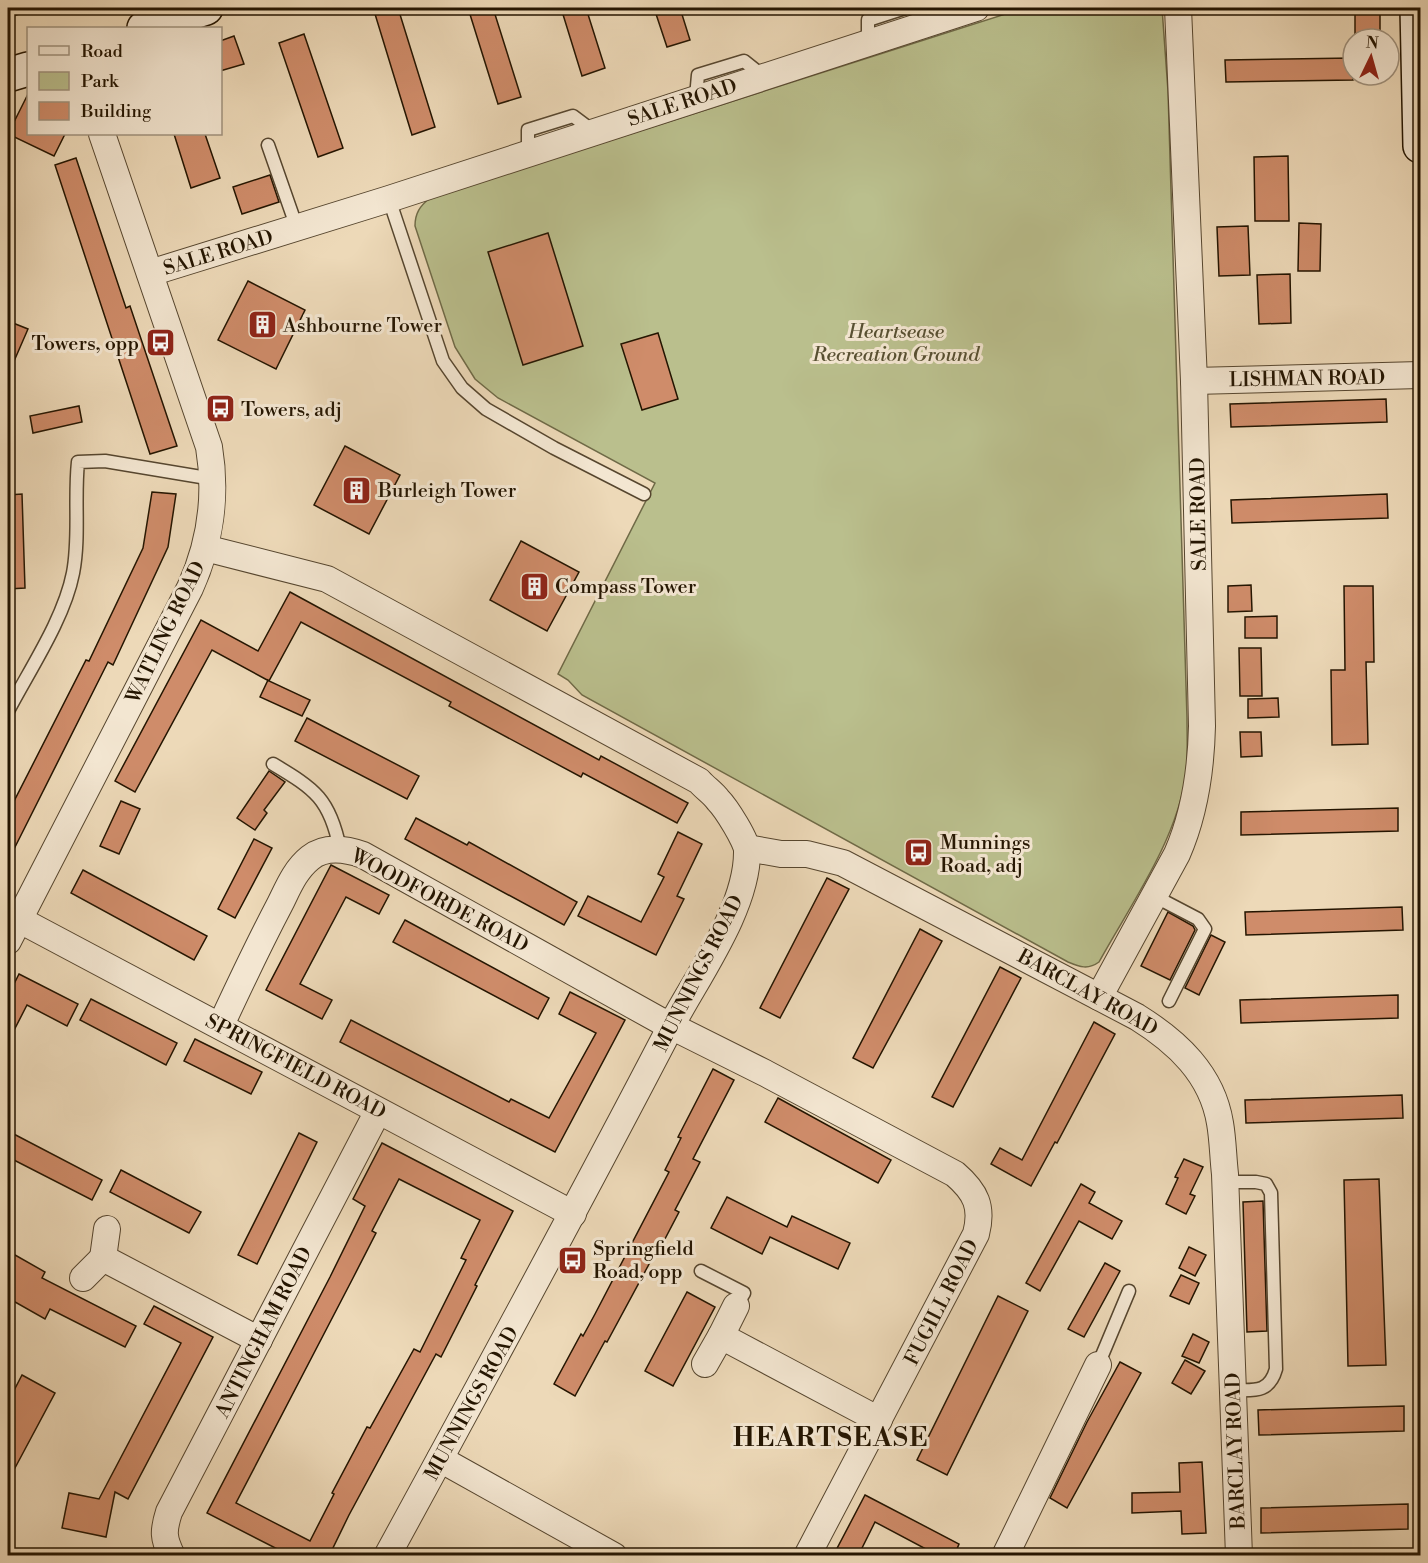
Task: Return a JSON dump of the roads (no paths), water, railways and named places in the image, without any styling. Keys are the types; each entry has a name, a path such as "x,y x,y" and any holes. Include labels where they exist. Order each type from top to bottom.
{"street":[{"path":"151,23 206,8"},
{"name":"SALE ROAD","path":"150,273 389,199 868,42 922,15 976,8"},
{"name":"SALE ROAD","path":"1099,997 1188,830 1201,770 1194,381 1178,8"},
{"path":"1417,8 1420,146"},
{"path":"8,75 27,69"},
{"name":"WATLING ROAD","path":"13,930 190,588 205,548 213,479 209,447 102,135"},
{"name":"LISHMAN ROAD","path":"1194,381 1420,375"},
{"path":"205,548 327,579 699,781 720,801 747,848"},
{"name":"BARCLAY ROAD","path":"747,848 781,854 807,854 843,863 1137,1017 1170,1038 1193,1063 1206,1083 1220,1121 1225,1182 1239,1556"},
{"name":"MUNNINGS ROAD","path":"387,1556 590,1183 671,1025 724,930 744,877 747,848"},
{"name":"WOODFORDE ROAD","path":"221,1025 260,940 298,870 312,856 328,850 340,849 363,855 671,1025"},
{"name":"SPRINGFIELD ROAD","path":"13,930 221,1025 573,1214"},
{"name":"FUGILL ROAD","path":"671,1025 955,1174 968,1185 980,1215 976,1234 807,1556"},
{"name":"ANTINGHAM ROAD","path":"172,1556 165,1542 164,1527 169,1512 378,1111"},
{"path":"83,1278 103,1258 107,1230"},
{"path":"103,1258 260,1340"},
{"path":"705,1364 736,1306"},
{"path":"721,1336 879,1420"},
{"path":"1005,1556 1098,1365"},
{"path":"440,1459 614,1556"}],"lane":[{"path":"8,11 16,8"},
{"path":"868,42 868,20 905,8"},
{"path":"268,145 297,228"},
{"path":"389,199 443,361 462,387 486,409 554,448 644,494"},
{"path":"8,711 67,600 74,571 78,462 105,461 213,479"},
{"path":"273,764 314,791 328,808 335,824 340,849"},
{"path":"1154,896 1198,920 1205,929 1169,1001"},
{"path":"1225,1182 1266,1184 1271,1193 1276,1370 1266,1387 1253,1390 1232,1390"},
{"path":"556,1246 572,1239 594,1200 590,1183"},
{"path":"701,1271 744,1293 736,1306"},
{"path":"1098,1365 1129,1291"}],"place":[{"name":"Ashbourne Tower","path":"262,325"},
{"name":"Towers, opp","path":"160,343"},
{"name":"Towers, adj","path":"220,409"},
{"name":"Burleigh Tower","path":"357,490"},
{"name":"Compass Tower","path":"534,586"},
{"name":"Munnings Road, adj","path":"919,853"},
{"name":"Springfield Road, opp","path":"572,1260"}],"district":[{"name":"HEARTSEASE","path":"831,1437"}],"park label":[{"name":"Heartsease Recreation Ground","path":"896,342"}]}
